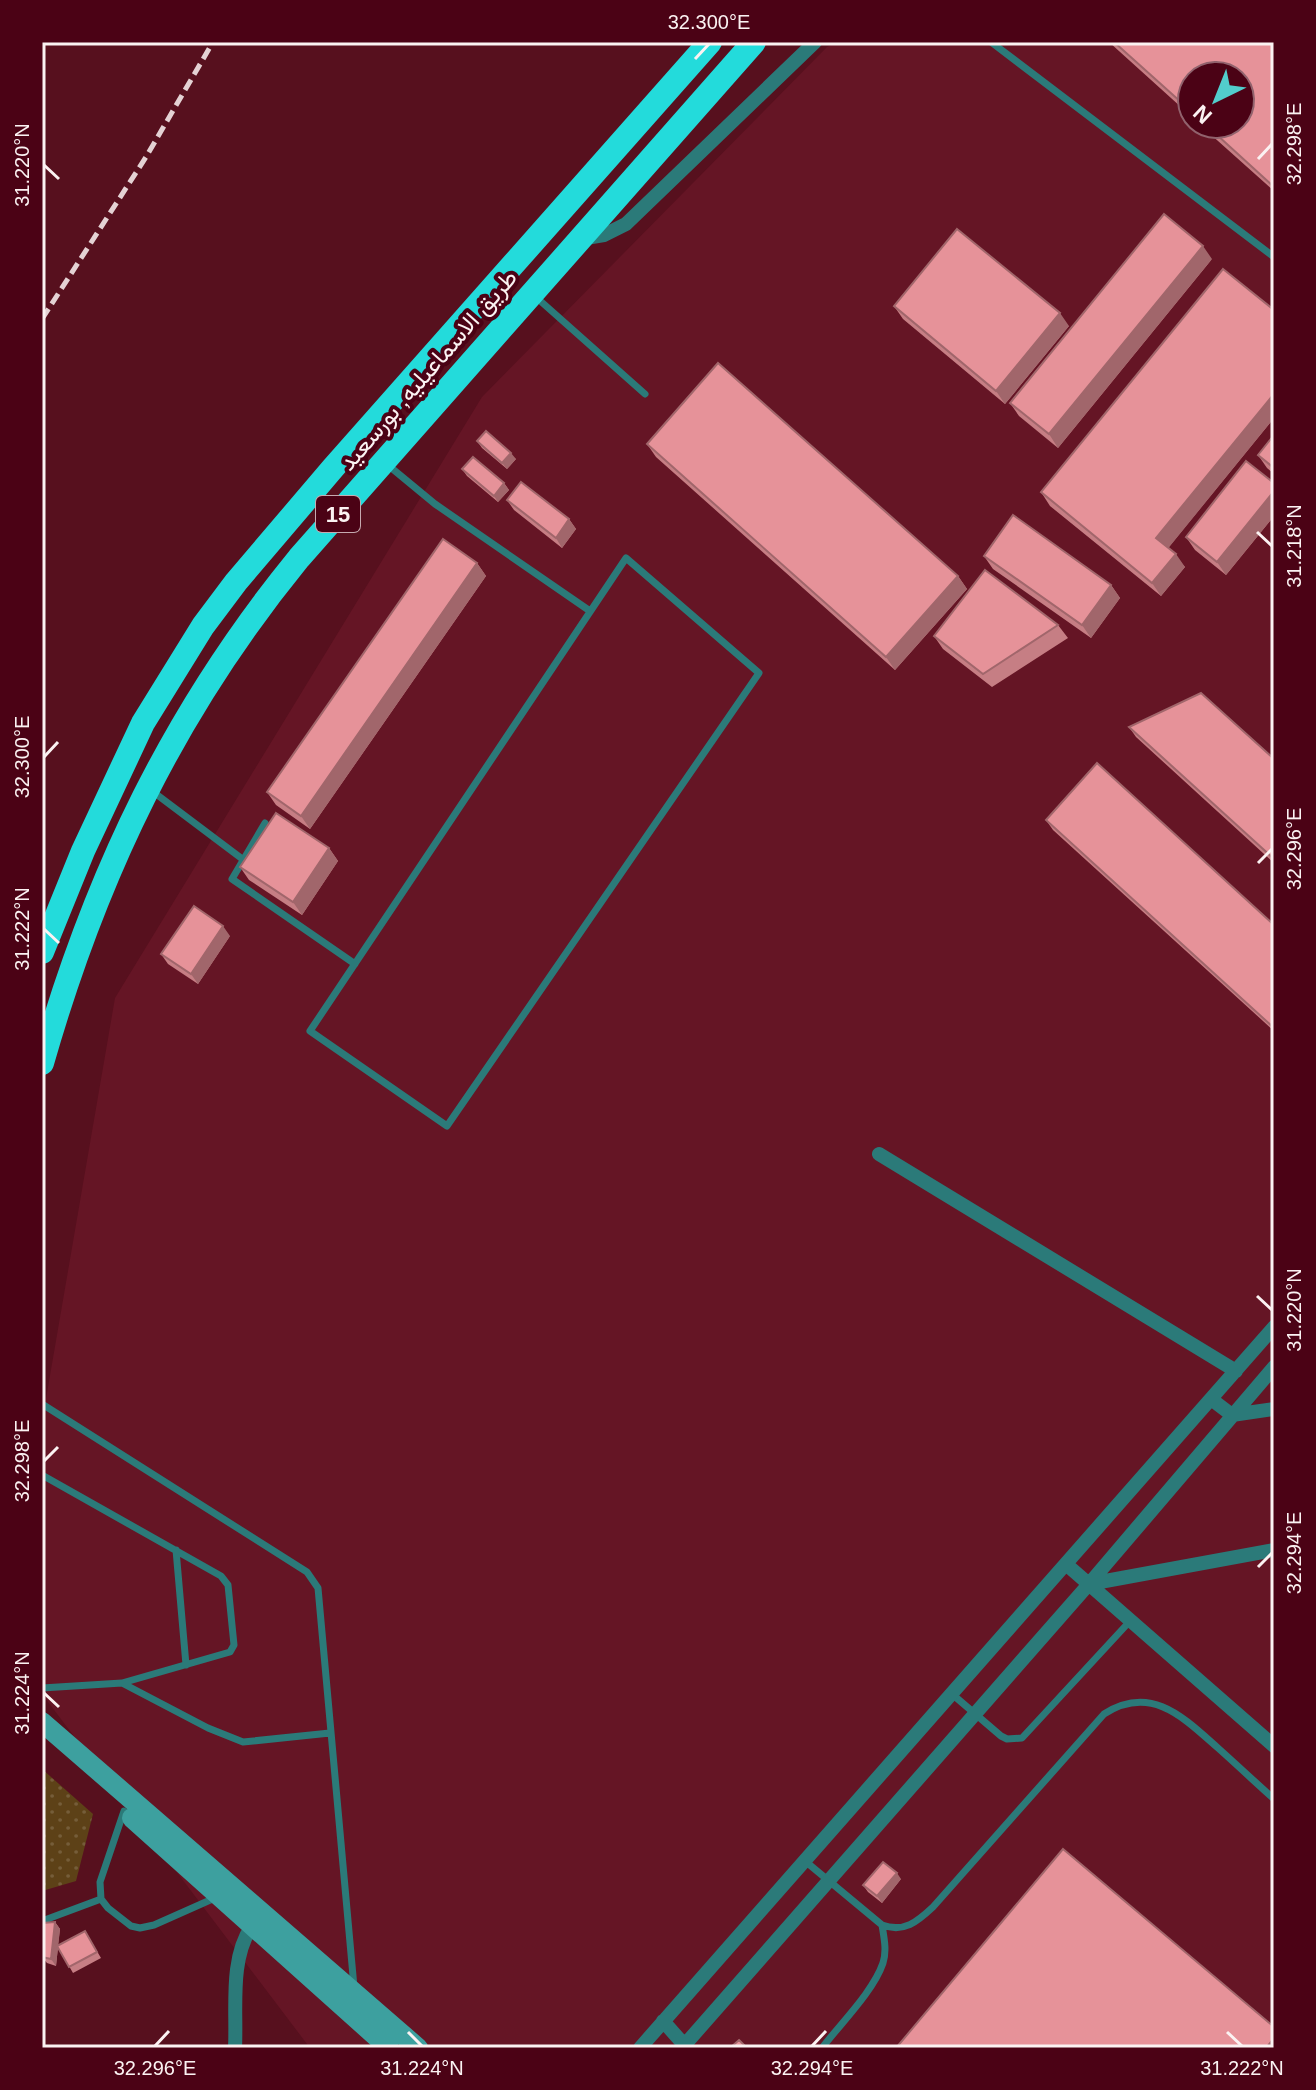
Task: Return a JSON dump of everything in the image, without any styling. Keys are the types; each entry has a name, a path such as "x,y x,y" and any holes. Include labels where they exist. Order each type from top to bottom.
{"highway":[{"name":"طريق الاسماعيليه, بورسعيد","path":"42,952 90,837 143,723 171,674 236,582 710,42"},
{"name":"طريق الاسماعيليه, بورسعيد","path":"42,1063 73,963 96,903 148,787 194,703 232,645 299,558 754,42"},
{"path":"378,417 391,434 403,440"},
{"name":"15","path":"333,468 346,474 358,491"}],"street":[{"path":"580,239 604,235 626,224 815,42"},
{"path":"879,1154 1236,1371"},
{"path":"640,2048 1274,1327"},
{"path":"663,2021 684,2047 1089,1584 1274,1367"},
{"path":"1211,1399 1232,1415 1274,1409"},
{"path":"1089,1584 1274,1550"},
{"path":"1067,1565 1274,1746"},
{"path":"42,1722 219,1896 389,2048"},
{"path":"42,1738 250,1900 418,2048"},
{"path":"235,2048 239,1955 252,1926"}],"lane":[{"path":"991,42 1274,257"},
{"path":"532,293 645,394"},
{"path":"384,462 435,504 590,611"},
{"path":"626,558 759,673 447,1126 310,1031 355,964 626,558"},
{"path":"148,787 254,867"},
{"path":"265,823 232,879 355,964"},
{"path":"42,1404 307,1572 318,1588 355,1993"},
{"path":"42,1475 221,1576 228,1585 234,1645 230,1652 122,1683 42,1688"},
{"path":"176,1550 186,1665"},
{"path":"952,1694 1007,1739 1026,1735 1131,1620"},
{"path":"122,1683 208,1728 243,1742 330,1733"},
{"path":"805,1861 882,1925 894,1929 918,1921 1104,1714 1116,1706 1146,1702 1168,1708 1187,1720 1274,1799"},
{"path":"128,1806 100,1882 101,1899 108,1908 131,1926 140,1928 154,1925 219,1896"},
{"path":"42,1921 101,1899"},
{"path":"822,2048 873,1981 883,1962 886,1945 882,1925"}],"shaded area":[{"path":"837,42 1274,42 1274,2048 310,2048 42,1694 42,1422 115,998 482,397 827,47"},
{"path":"42,1769 93,1814 76,1881 42,1891"}],"building":[{"path":"1114,42 1274,42 1274,187 1223,140 1256,140 1256,60 1176,60 1176,98"},
{"path":"1164,214 1203,246 1049,434 1010,403"},
{"path":"957,229 1060,313 996,391 894,306"},
{"path":"1223,269 1274,310 1274,394 1156,538 1176,554 1152,583 1041,492"},
{"path":"718,363 958,576 886,657 647,444"},
{"path":"486,431 511,453 502,463 477,441"},
{"path":"1274,435 1274,468 1258,455"},
{"path":"473,457 504,483 494,496 462,469"},
{"path":"1246,461 1274,483 1274,491 1217,562 1186,537"},
{"path":"521,482 569,519 556,538 507,500"},
{"path":"1013,515 1111,585 1082,625 984,556"},
{"path":"443,539 477,563 301,816 267,792"},
{"path":"985,570 1058,625 983,674 934,636"},
{"path":"1201,693 1274,759 1274,859 1129,727"},
{"path":"1097,763 1274,925 1274,1028 1046,820"},
{"path":"276,813 329,848 293,902 240,867"},
{"path":"194,906 223,926 191,974 161,954"},
{"path":"1063,1849 1274,2027 1274,2038 1266,2048 896,2048"},
{"path":"883,1862 897,1873 877,1896 863,1885"},
{"path":"55,1922 51,1959 42,1957 42,1923"},
{"path":"85,1931 97,1952 69,1967 57,1946"},
{"path":"739,2040 747,2048 730,2048"}],"railway":[{"path":"42,319 146,157 213,42"}]}
